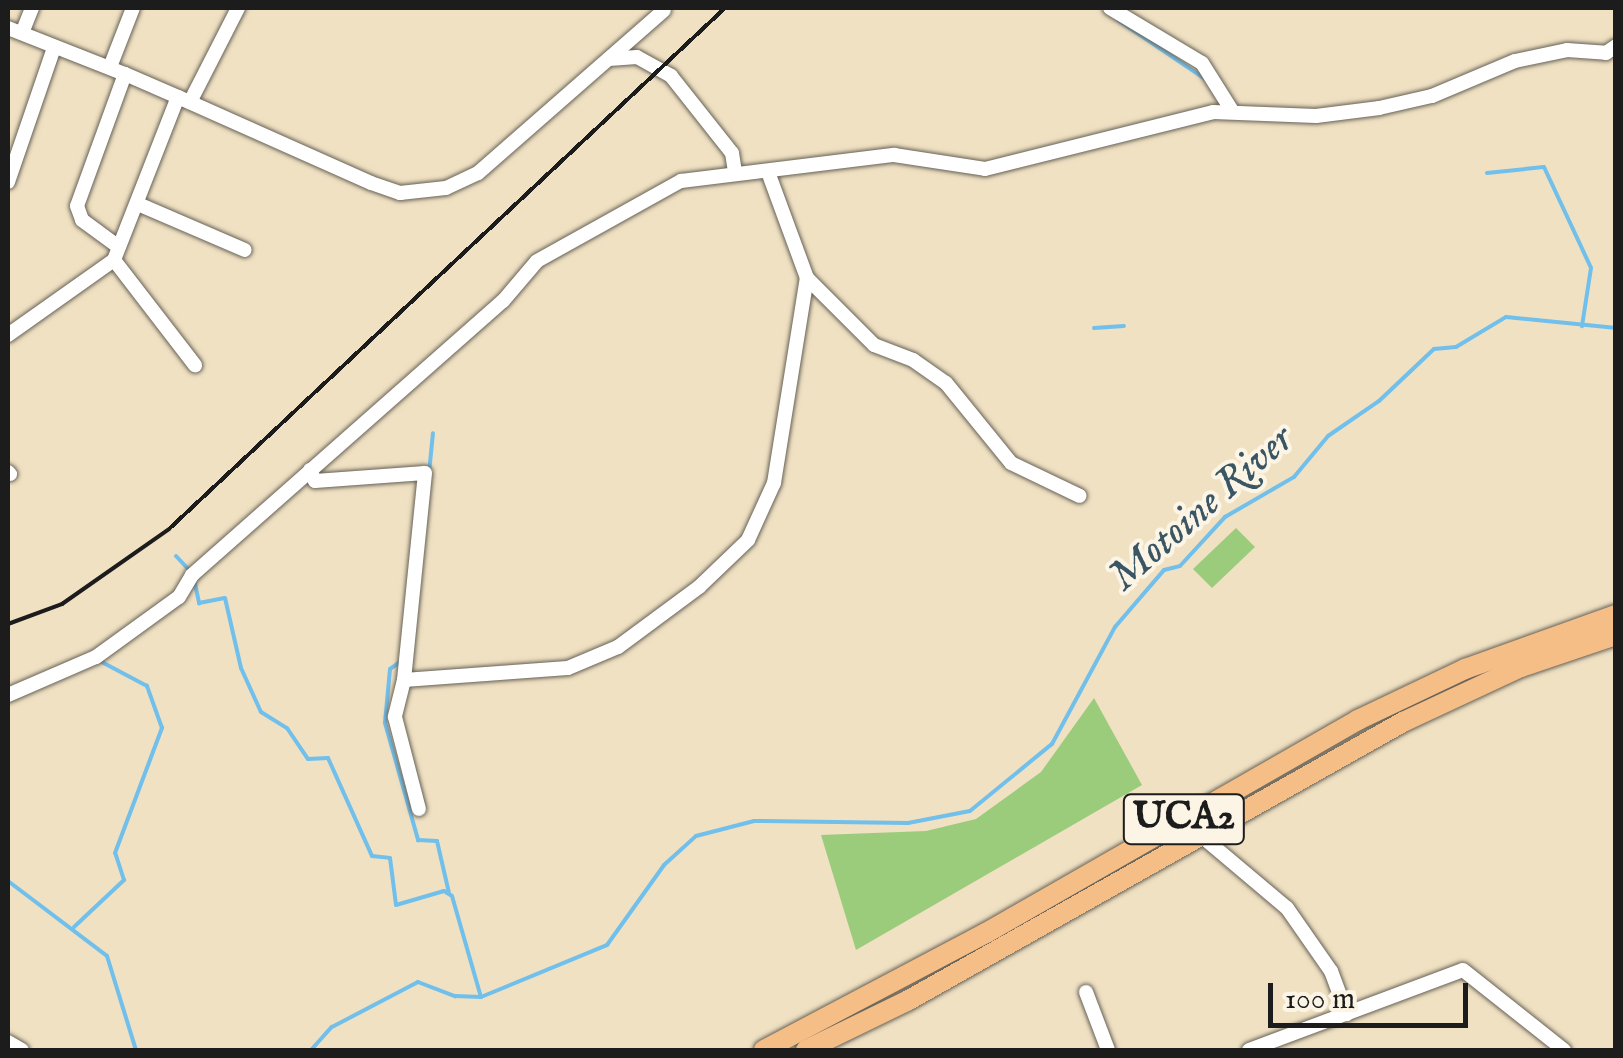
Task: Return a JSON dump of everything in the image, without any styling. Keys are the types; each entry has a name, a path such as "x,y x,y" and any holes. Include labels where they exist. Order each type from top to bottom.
{"highway":[{"name":"UCA2","path":"764,1050 986,933 1358,720 1465,669 1616,615"},
{"name":"UCA2","path":"806,1050 906,1002 1402,722 1521,668 1616,635"}],"street":[{"path":"32,8 15,31 110,67 371,183 412,193 478,172 664,10"},
{"path":"110,67 133,8"},
{"path":"8,335 115,252 184,99 238,8"},
{"path":"1110,8 1202,63 1231,110"},
{"path":"8,695 106,651 143,617 180,596 181,586 504,301 538,261 680,180 894,155 985,169 1231,110 1316,116 1378,108 1432,96 1515,61 1567,50 1606,53 1616,46"},
{"path":"8,182 54,48"},
{"path":"608,59 637,57 670,76 735,157 736,171"},
{"path":"126,74 77,206 82,220 115,252 195,365"},
{"path":"768,172 808,278 874,345 913,360 946,383 1011,463 1080,496"},
{"path":"138,204 246,250"},
{"path":"404,680 447,682 588,663 661,618 748,540 774,483 808,278"},
{"path":"310,470 315,481 425,474 404,680 395,717 419,808"},
{"path":"1199,834 1287,908 1331,971 1347,1014"},
{"path":"1249,1050 1463,970 1564,1050"},
{"path":"1086,992 1108,1050"},
{"path":"8,1042 22,1050"}],"green space":[{"path":"1236,528 1255,547 1212,588 1193,569"},
{"path":"1094,698 1142,785 856,950 821,835 926,831 976,819 1041,772"}],"waterway":[{"path":"1118,20 1205,79"},
{"path":"1487,173 1544,167 1591,268 1582,326"},
{"name":"Motoine River","path":"311,1050 332,1027 418,982 455,996 481,997 607,945 664,865 696,836 754,821 908,823 970,811 1052,744 1115,627 1164,570 1180,566 1225,517 1294,477 1328,436 1379,401 1434,349 1456,347 1506,317 1616,328"},
{"path":"1094,328 1124,326"},
{"path":"429,473 433,433"},
{"path":"176,556 190,571"},
{"path":"194,579 199,603 225,598 241,668 261,712 287,728 308,759 328,758 372,856 390,858 396,905 444,891 452,896 481,997"},
{"path":"74,927 124,880 115,853 162,728 147,686 98,660"},
{"path":"400,662 390,669 385,723 418,840 437,841 449,893"},
{"name":"Motoine River","path":"8,881 107,956 136,1050"}],"railway":[{"path":"8,624 62,604 169,529 725,8"}]}
